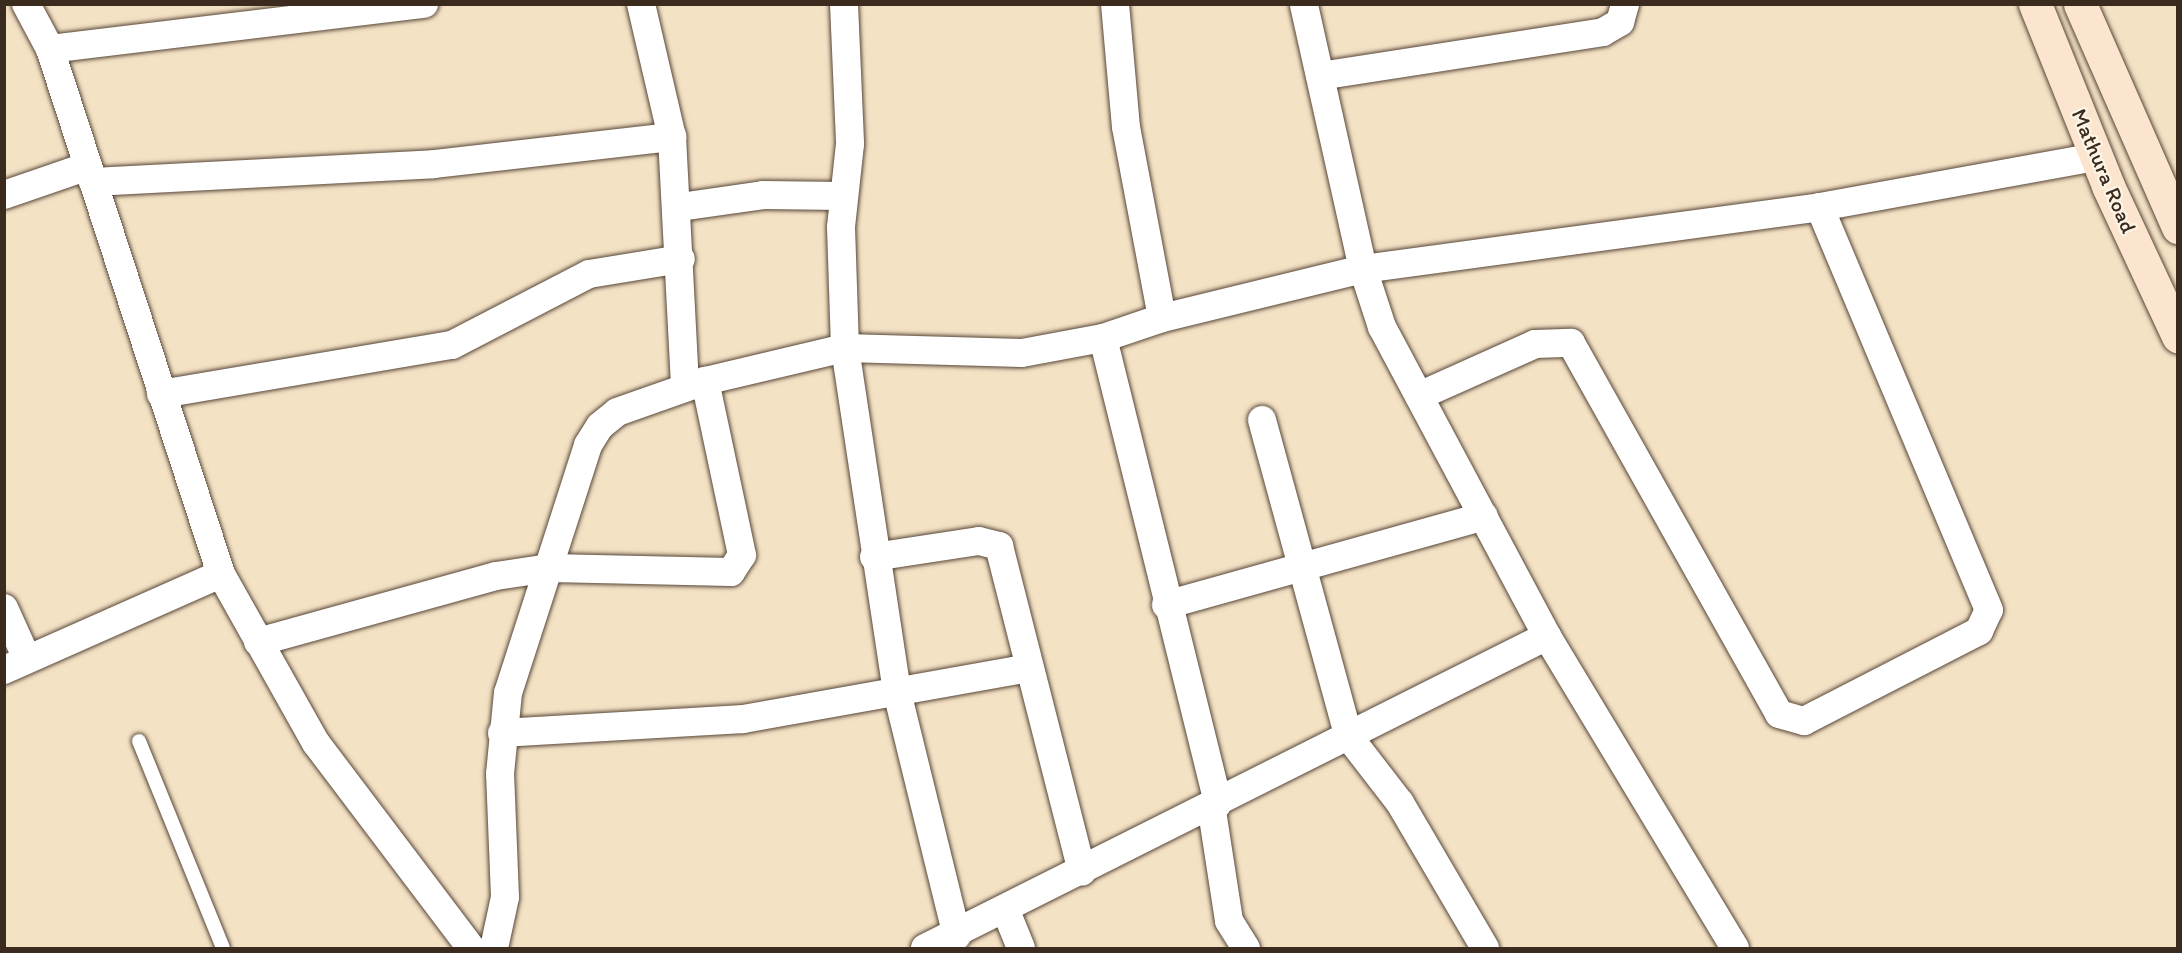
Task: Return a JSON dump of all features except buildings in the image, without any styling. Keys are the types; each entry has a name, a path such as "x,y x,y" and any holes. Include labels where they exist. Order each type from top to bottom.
{"main road":[{"name":"Mathura Road","path":"2035,4 2096,157 2178,336"},
{"name":"Mathura Road","path":"2080,4 2178,227"}],"street":[{"path":"50,49 424,4"},
{"path":"258,642 467,582 550,568 731,572 740,566 695,384 681,259 680,207 672,137 641,4"},
{"path":"844,4 850,144 843,196 845,348 874,557 897,692 957,936"},
{"path":"1115,4 1126,127 1162,318"},
{"path":"1304,4 1363,269 1382,327 1547,636 1735,948"},
{"path":"1320,76 1603,32 1620,22 1626,4"},
{"path":"20,10 50,49 221,574 316,743 471,948"},
{"path":"4,195 90,174 434,165 672,137"},
{"path":"494,948 505,897 502,733 508,693 588,445 600,426 617,412 695,384 845,348 1022,353 1103,338 1162,318 1363,269 1820,207 2096,157"},
{"path":"680,207 763,195 843,196"},
{"path":"1419,396 1535,344 1570,344 1779,714 1804,721 1979,631 1989,610 1820,207"},
{"path":"161,394 452,345 589,274 681,259"},
{"path":"1103,338 1166,604 1218,803"},
{"path":"1262,420 1349,737 1400,803 1485,948"},
{"path":"1166,604 1484,516"},
{"path":"874,557 979,541 999,546 1082,872"},
{"path":"4,608 16,664 221,574"},
{"path":"925,948 957,936 1547,636"},
{"path":"502,733 743,719 1029,668"},
{"path":"1218,803 1212,811 1229,921 1246,948"},
{"path":"1006,911 1021,948"}],"lane":[{"path":"139,741 223,948"}]}
